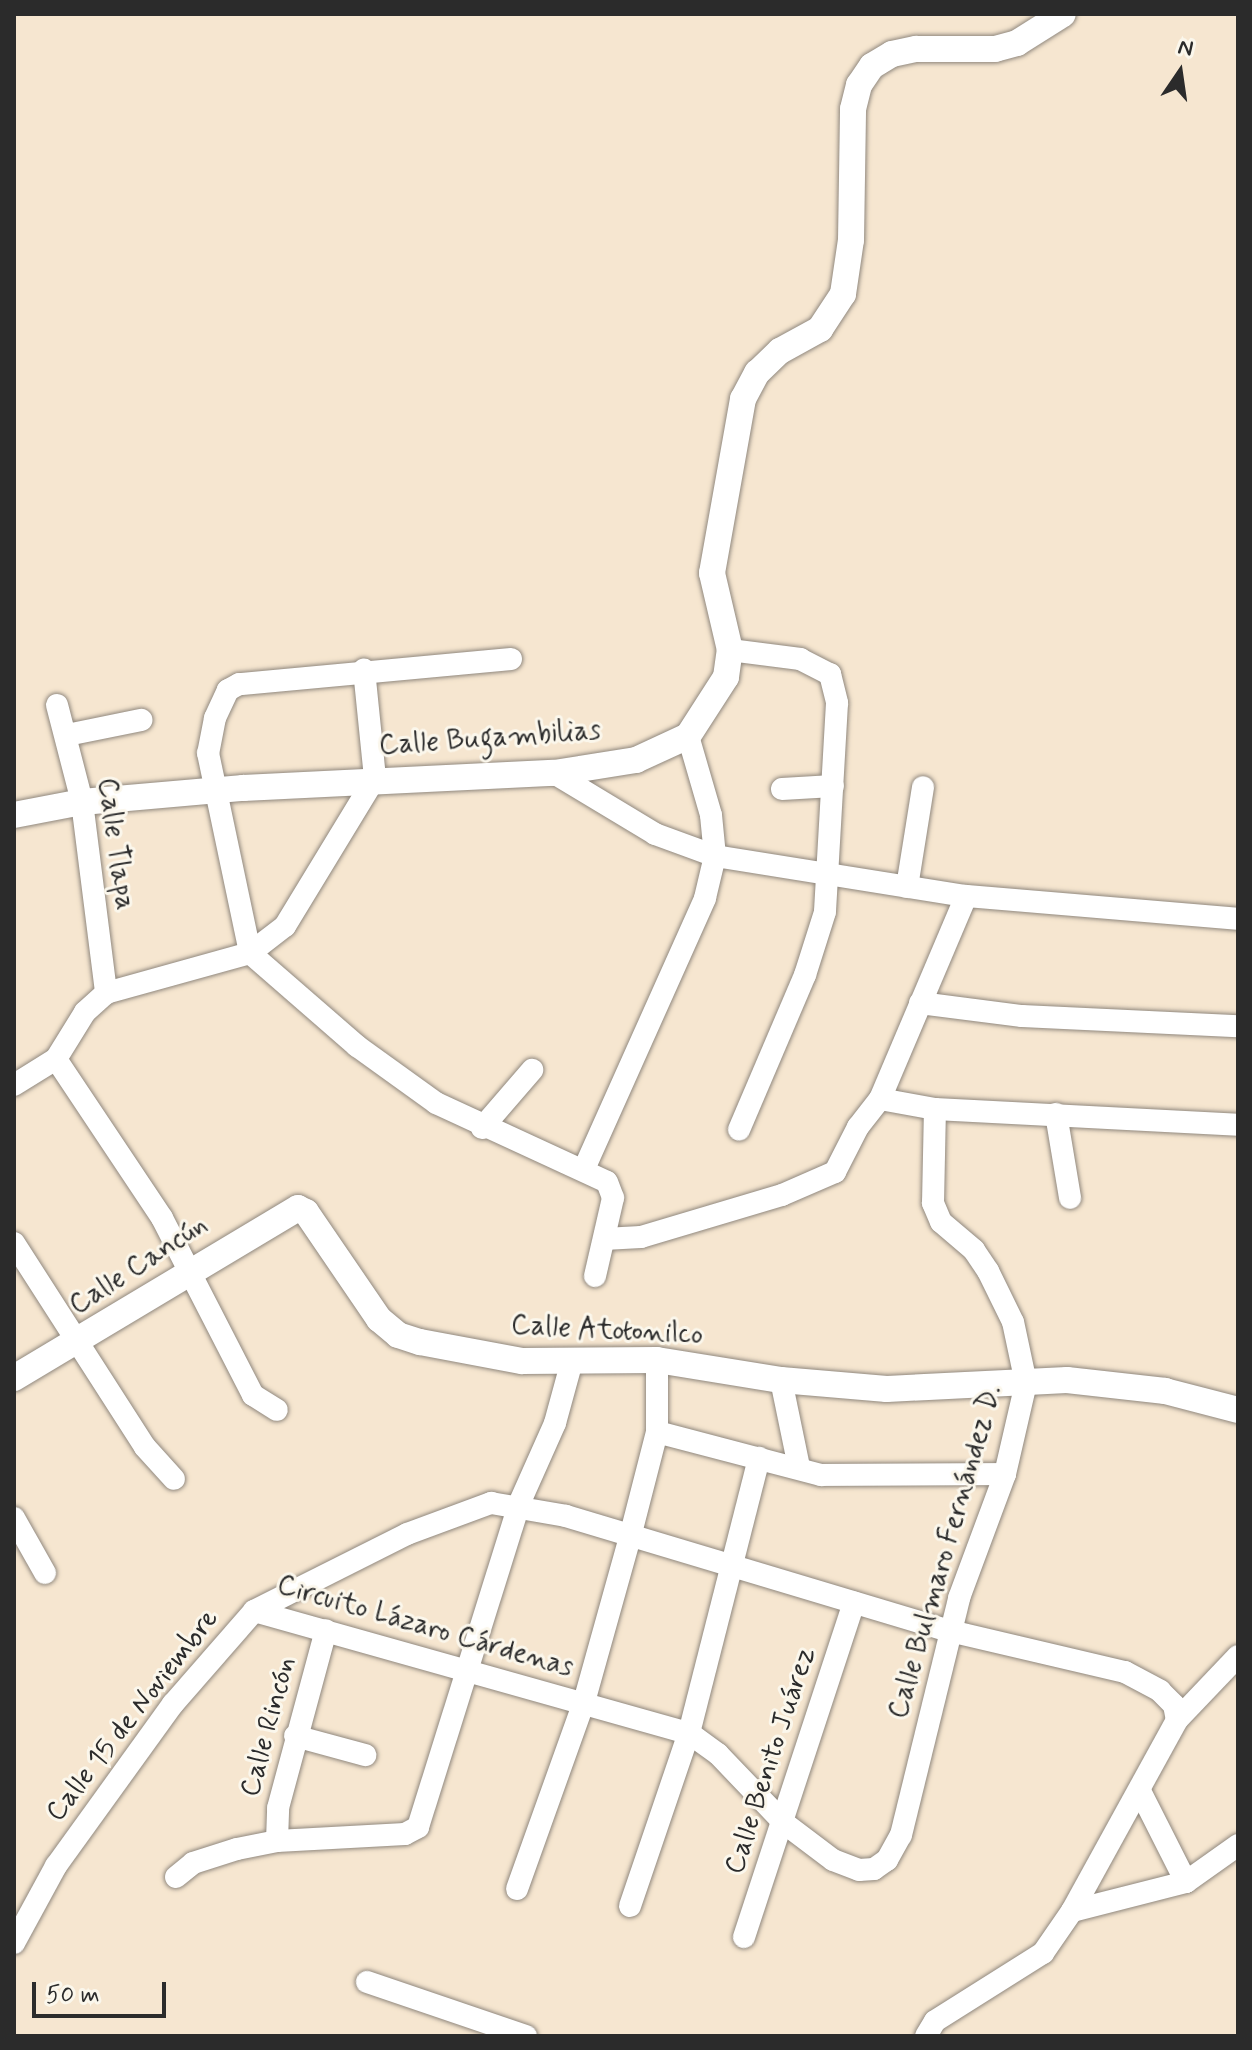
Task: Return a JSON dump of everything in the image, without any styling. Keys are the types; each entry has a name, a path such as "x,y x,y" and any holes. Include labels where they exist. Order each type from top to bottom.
{"street":[{"name":"Calle Bugambilias","path":"14,815 82,802 375,778 554,773 636,760 688,736 718,696 730,650 712,573 743,399 757,373 780,351 820,329 843,294 851,240 853,109 859,85 872,66 892,54 916,49 995,49 1017,43 1063,14"},
{"path":"730,650 800,659 830,674 837,703 831,873 825,912 805,975 739,1130"},
{"path":"511,659 253,681 228,690 208,753 250,953 392,1074 482,1128 584,1169 607,1182 613,1198 595,1276"},
{"path":"14,1085 56,1059 85,1012 106,993 250,953 285,926 375,778 364,670"},
{"name":"Calle Tlapa","path":"57,705 82,802 106,993"},
{"path":"67,735 141,720"},
{"path":"584,1169 705,898 715,856 711,815 688,736"},
{"path":"554,773 655,834 715,856 966,896 1238,919"},
{"path":"782,789 833,786"},
{"path":"907,887 923,787"},
{"path":"604,1239 641,1237 824,1180 835,1172 858,1127 880,1099 966,896"},
{"path":"920,1003 1022,1016 1238,1026"},
{"path":"56,1059 162,1218 187,1272 253,1395 277,1410"},
{"path":"482,1128 532,1070"},
{"path":"880,1099 935,1109 1238,1125"},
{"path":"935,1109 933,1203 941,1222 974,1250 988,1271 1013,1322 1026,1383"},
{"path":"1056,1114 1070,1198"},
{"name":"Calle Cancún","path":"14,1378 77,1344 187,1272 298,1208"},
{"name":"Calle Atotonilco","path":"298,1208 306,1212 379,1319 398,1335 522,1361 657,1360 781,1380 887,1389 1067,1380 1165,1391 1238,1410"},
{"path":"14,1243 145,1447 174,1479"},
{"path":"517,1889 584,1702 630,1537 657,1432 657,1360"},
{"path":"176,1877 193,1863 277,1841 405,1834 418,1827 471,1671 519,1504 555,1423 572,1361"},
{"path":"781,1380 799,1467"},
{"name":"Calle Bulmaro Fernández D.","path":"874,1869 887,1860 901,1835 968,1565 1005,1474 1026,1383"},
{"path":"657,1432 844,1478 1005,1474"},
{"path":"630,1906 689,1733 736,1566 759,1458"},
{"name":"Circuito Lázaro Cárdenas","path":"254,1611 407,1534 491,1503 519,1504 950,1631 1125,1672 1160,1691 1174,1705 1177,1720"},
{"path":"14,1518 45,1573"},
{"name":"Calle Benito Juárez","path":"744,1937 854,1603"},
{"name":"Circuito Lázaro Cárdenas","path":"254,1611 689,1733 718,1754 784,1823 833,1860 859,1870 874,1869"},
{"name":"Calle 15 de Noviembre","path":"14,1943 56,1866 164,1717 254,1611"},
{"name":"Calle Rincón","path":"277,1841 278,1808 326,1630"},
{"path":"926,2036 935,2021 1043,1953 1072,1911 1177,1720 1238,1656"},
{"path":"295,1736 365,1755"},
{"path":"1140,1791 1186,1882"},
{"path":"1072,1911 1186,1882 1238,1845"},
{"path":"367,1982 526,2036"}]}
